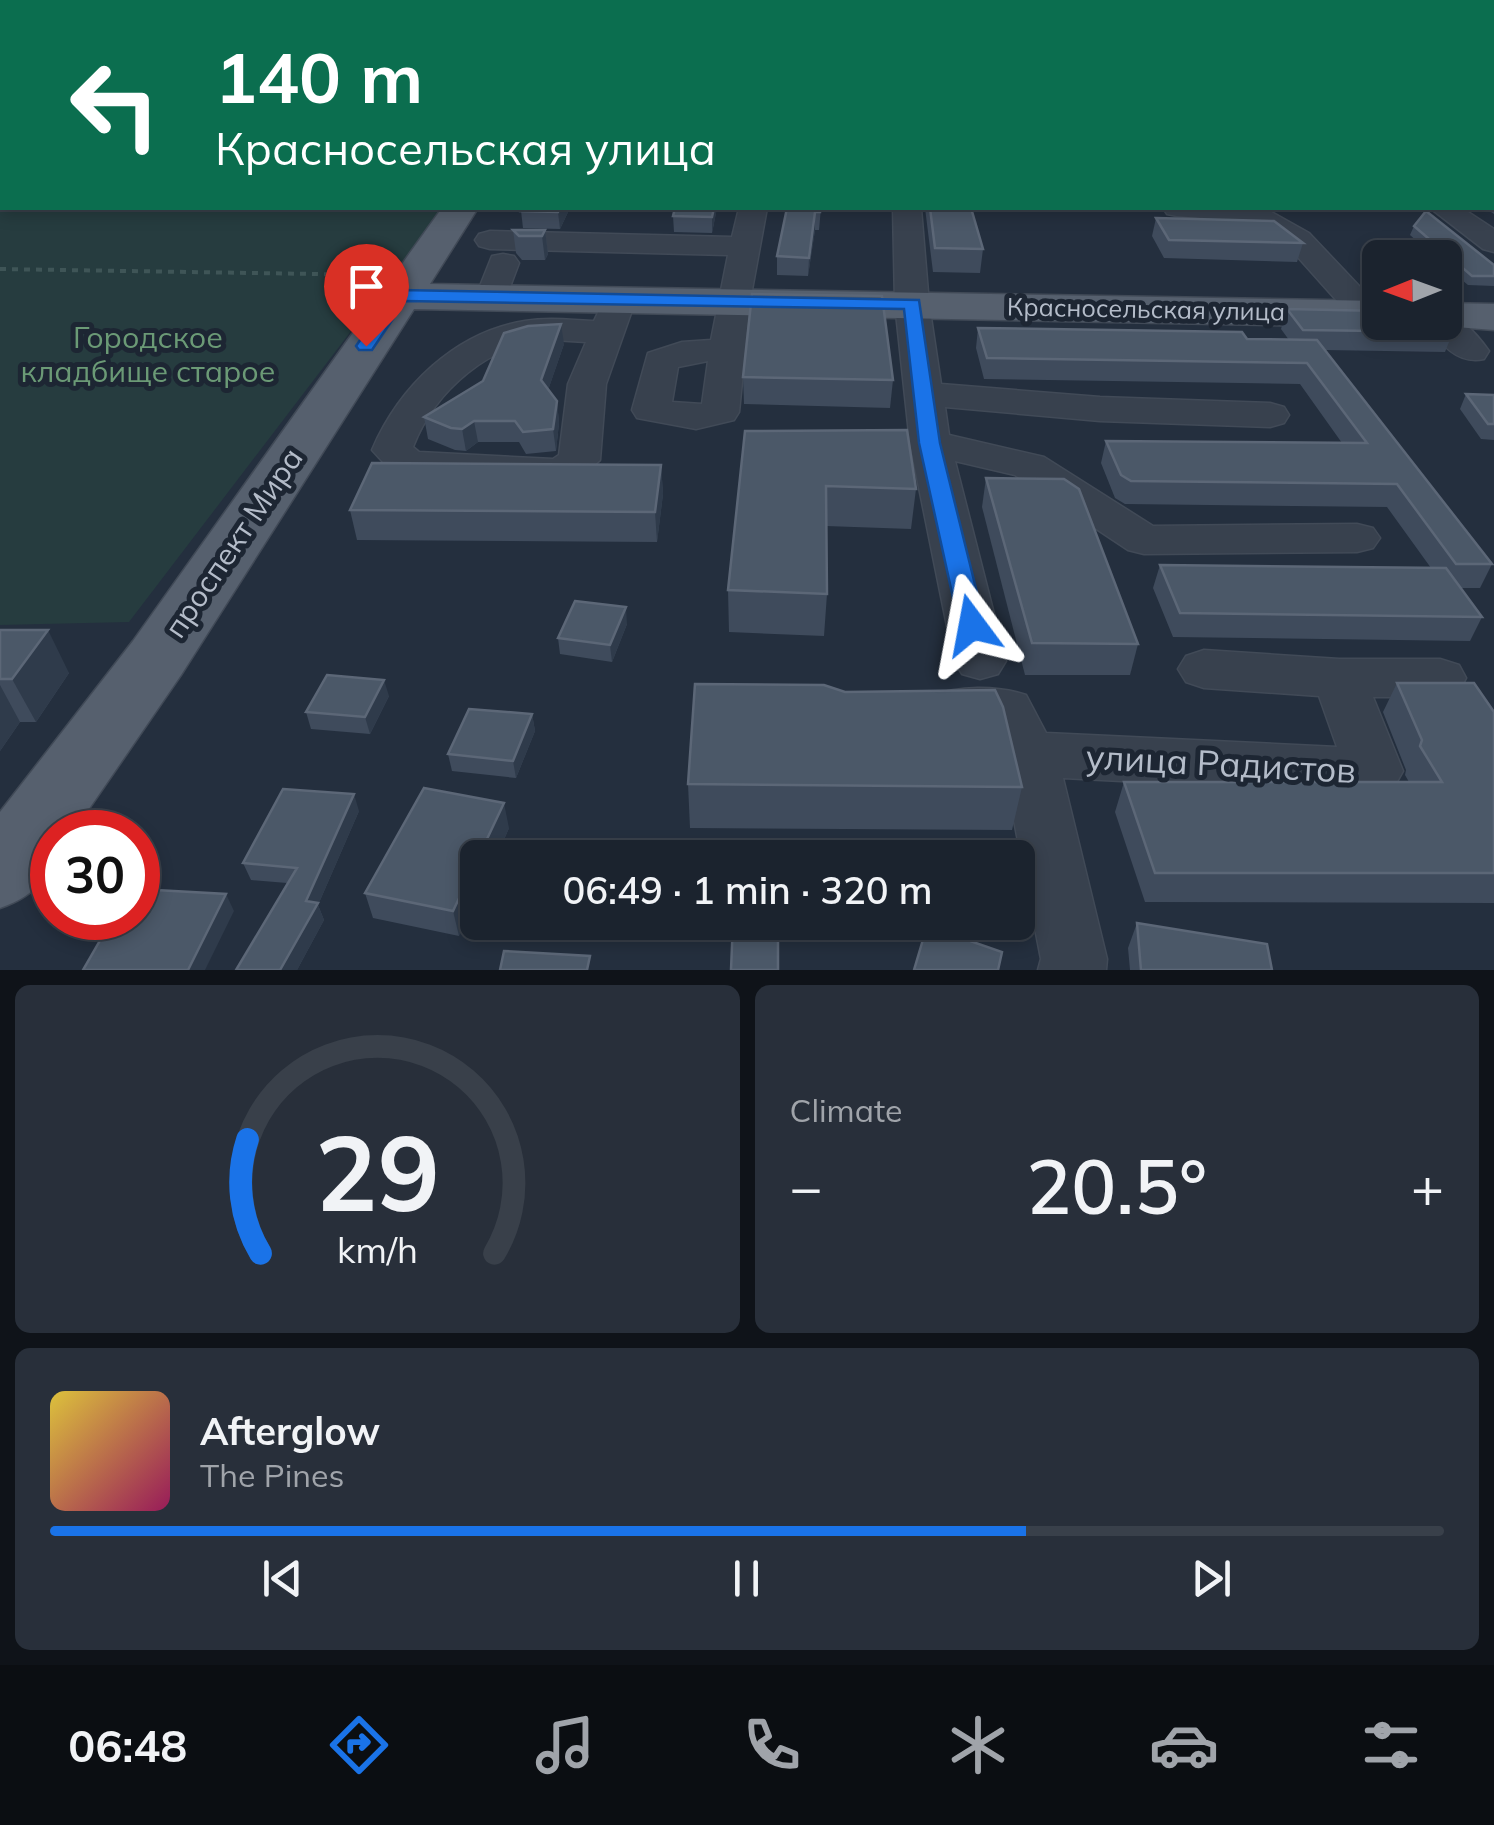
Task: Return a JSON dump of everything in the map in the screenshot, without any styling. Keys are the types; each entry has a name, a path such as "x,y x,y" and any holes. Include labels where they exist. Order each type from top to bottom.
{"main road":[{"name":"проспект Мира","path":"11,841 157,658 459,210"},
{"name":"Красносельская улица","path":"406,286 495,266 614,316 733,300 1362,314"}],"street":[{"path":"727,349 682,353 661,361 651,410 696,417 720,412 733,300 753,210"},
{"path":"906,210 912,304 930,443 980,661"},
{"path":"1203,210 1254,214 1298,238 1362,303"},
{"path":"1447,210 1494,243"},
{"path":"495,266 745,246"},
{"path":"614,316 588,384 579,460 560,472 408,464 392,450 397,432 464,356 520,332 614,316"},
{"path":"924,394 1100,409 1270,415"},
{"path":"930,443 1029,466 1144,540 1357,538"},
{"path":"1204,669 1339,678 1440,678"},
{"name":"улица Радистов","path":"1028,754 1374,771 1339,678"},
{"path":"898,710 1008,709 1028,754 1074,958 1072,970"}],"path":[{"path":"0,269 406,286"}],"green space":[{"name":"Городское кладбище старое","path":"0,210 443,210 129,622 0,625"}],"building":[{"path":"674,210 714,210 712,217 673,216"},
{"path":"787,210 820,210 815,212 809,258 777,256"},
{"path":"930,210 972,210 983,249 935,248"},
{"path":"1426,211 1494,265 1494,276 1472,276 1462,267 1462,240 1430,240 1414,226"},
{"path":"1156,218 1274,221 1303,243 1169,240"},
{"path":"513,230 545,230 542,236 519,236"},
{"path":"752,294 882,296 893,380 743,377"},
{"path":"1287,309 1362,311 1362,331 1303,330"},
{"path":"561,324 541,380 557,401 553,429 523,432 515,421 474,421 462,429 451,428 424,417 483,381 504,333 528,326"},
{"path":"978,328 1242,332 1247,339 1317,340 1492,564 1456,564 1397,484 1131,481 1121,475 1106,441 1367,443 1307,363 987,358"},
{"path":"1466,394 1494,395 1494,424 1488,424"},
{"path":"907,430 916,489 826,486 827,594 728,590 745,431"},
{"path":"372,463 661,465 655,512 350,510"},
{"path":"986,478 1064,479 1079,489 1138,644 1032,643"},
{"path":"1160,565 1446,568 1482,617 1180,613"},
{"path":"575,601 626,607 610,645 558,638"},
{"path":"0,630 48,630 12,679 0,679"},
{"path":"327,675 384,680 365,717 306,712"},
{"path":"1397,683 1474,683 1494,712 1494,873 1155,873 1124,782 1442,782 1420,746 1422,740"},
{"path":"695,684 824,685 845,692 995,690 1003,707 1022,787 688,784"},
{"path":"469,709 532,714 513,761 448,754"},
{"path":"424,788 504,803 487,840 460,840 460,896 453,911 365,893"},
{"path":"283,789 354,794 306,901 318,903 280,970 236,970 297,868 243,863"},
{"path":"160,890 226,894 188,970 83,970 100,940 160,940"},
{"path":"1137,923 1267,944 1272,970 1141,970"},
{"path":"732,940 778,940 778,970 731,970"},
{"path":"923,940 967,940 1002,952 998,970 914,970"},
{"path":"504,951 590,956 587,970 500,970"}],"route":[{"path":"366,346 400,296 912,304 930,443 972,625"}]}
